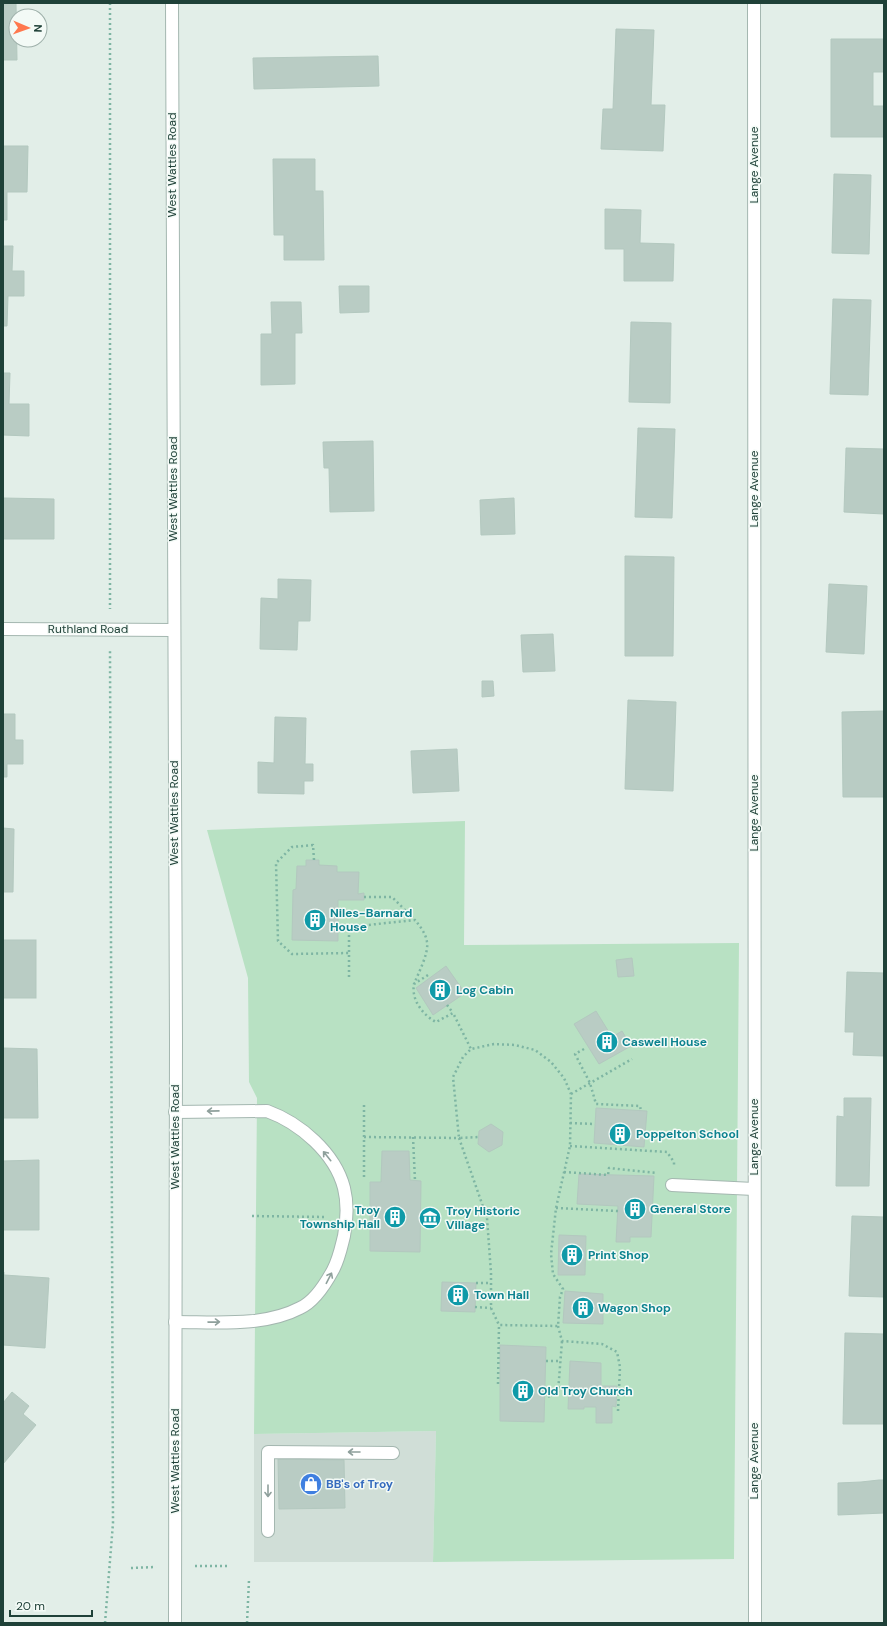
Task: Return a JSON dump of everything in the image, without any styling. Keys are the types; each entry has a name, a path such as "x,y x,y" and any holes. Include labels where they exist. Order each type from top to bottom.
{"street":[{"name":"West Wattles Road","path":"172,3 175,1623"},
{"name":"Lange Avenue","path":"754,3 755,1623"},
{"name":"Ruthland Road","path":"3,629 174,630"},
{"path":"175,1112 267,1111 280,1116 299,1128 320,1147 334,1165 344,1187 347,1207 339,1258 324,1287 302,1308 260,1321 175,1322"},
{"path":"672,1185 754,1189"},
{"path":"268,1531 268,1452 393,1452"}],"path":[{"path":"110,3 110,610"},
{"path":"105,1623 112,1524 110,646"},
{"path":"314,860 313,845 292,847 276,863 278,941 292,954 349,953"},
{"path":"364,897 392,897 422,929 428,943 413,991 419,1008 428,1018 436,1022 454,1014"},
{"path":"349,977 349,927 415,920"},
{"path":"414,984 428,975"},
{"path":"447,1005 454,1014 471,1049"},
{"path":"498,1384 499,1326 491,1308 487,1218 459,1138 453,1077 463,1057 471,1049 494,1044 515,1045 535,1050 550,1062 564,1078 571,1094 570,1146 556,1208 551,1254 553,1274 563,1289 560,1297 558,1326 562,1340 558,1392 548,1397"},
{"path":"584,1049 575,1054 590,1083 596,1104 640,1106 641,1111"},
{"path":"571,1094 632,1059"},
{"path":"364,1105 364,1187"},
{"path":"570,1123 595,1124"},
{"path":"364,1137 478,1137"},
{"path":"413,1137 415,1181"},
{"path":"564,1172 608,1175 609,1168 657,1172 656,1184 672,1185 674,1162 667,1152 570,1146"},
{"path":"556,1208 618,1211"},
{"path":"252,1216 346,1217"},
{"path":"476,1284 491,1283"},
{"path":"475,1307 491,1308"},
{"path":"499,1326 558,1326"},
{"path":"562,1340 602,1344 617,1352 620,1367 618,1411"},
{"path":"546,1361 560,1361"},
{"path":"247,1623 249,1580"}],"shaded area":[{"path":"436,1431 433,1562 254,1562 254,1434"}],"green space":[{"name":"Troy Historic Village","path":"465,821 464,945 739,943 734,1559 433,1562 436,1431 254,1434 257,1098 249,1082 248,978 207,830"}],"building":[{"path":"3,3 16,3 16,8 8,8 8,48 17,48 17,60 3,60"},
{"path":"616,29 654,30 651,105 665,105 663,151 601,149 603,109 613,109"},
{"path":"831,39 884,39 884,72 873,72 873,106 884,106 884,137 831,137"},
{"path":"378,56 379,86 254,89 253,58"},
{"path":"3,146 28,146 27,192 7,192 7,220 3,220"},
{"path":"273,159 315,159 315,191 323,191 324,260 284,260 284,235 274,235"},
{"path":"834,174 871,175 869,254 832,253"},
{"path":"605,209 641,210 640,243 674,244 673,281 624,281 624,249 605,249"},
{"path":"3,246 13,246 12,271 24,271 24,296 8,296 7,326 3,326"},
{"path":"339,286 369,286 369,312 340,313"},
{"path":"833,299 871,300 868,395 830,394"},
{"path":"271,302 301,302 302,333 295,333 295,384 261,385 261,334 272,334"},
{"path":"631,322 671,323 670,403 629,402"},
{"path":"3,373 10,373 9,404 29,404 29,436 3,435"},
{"path":"638,428 675,429 672,518 635,517"},
{"path":"373,441 374,511 330,512 329,468 324,468 323,442"},
{"path":"846,448 884,449 884,514 844,512"},
{"path":"3,498 54,499 54,539 3,539"},
{"path":"514,498 515,534 481,535 480,500"},
{"path":"625,556 674,557 673,656 625,656"},
{"path":"278,579 311,580 310,621 298,621 297,650 260,649 261,598 278,599"},
{"path":"829,584 867,586 864,654 826,652"},
{"path":"553,634 555,671 523,672 521,635"},
{"path":"482,681 493,681 494,696 482,697"},
{"path":"628,700 676,702 673,791 625,789"},
{"path":"884,711 884,797 843,797 842,712"},
{"path":"3,714 15,714 15,740 23,740 23,764 7,764 7,777 3,777"},
{"path":"275,717 306,718 305,764 313,764 313,781 304,781 304,794 258,793 258,762 274,763"},
{"path":"457,749 459,791 413,793 411,751"},
{"path":"3,828 14,829 13,892 3,892"},
{"name":"Niles-Barnard House","path":"306,860 319,860 319,865 337,866 337,872 359,872 358,894 364,893 364,900 338,900 338,941 292,940 293,890 296,889 297,866 306,866"},
{"path":"3,940 36,940 36,998 3,998"},
{"path":"632,958 634,976 618,977 616,960"},
{"name":"Log Cabin","path":"446,966 465,993 433,1015 416,988"},
{"path":"847,972 884,973 884,1056 853,1055 854,1032 845,1032"},
{"name":"Caswell House","path":"596,1011 612,1037 622,1031 631,1046 599,1064 574,1024"},
{"path":"3,1048 37,1049 38,1118 3,1118"},
{"path":"844,1098 871,1098 869,1186 836,1186 837,1116 844,1117"},
{"name":"Poppelton School","path":"596,1108 647,1111 644,1147 594,1143"},
{"path":"491,1124 503,1132 502,1145 489,1152 478,1144 479,1131"},
{"name":"Troy Township Hall","path":"382,1151 409,1151 410,1180 421,1181 420,1252 370,1251 370,1182 381,1182"},
{"path":"39,1160 39,1230 3,1230 3,1161"},
{"name":"General Store","path":"579,1174 654,1176 651,1237 630,1237 630,1242 616,1242 618,1206 577,1204"},
{"path":"852,1216 884,1217 884,1297 849,1296"},
{"name":"Print Shop","path":"559,1235 586,1236 585,1275 558,1275"},
{"path":"3,1272 4,1275 49,1278 45,1348 3,1345"},
{"name":"Town Hall","path":"442,1282 476,1283 475,1312 441,1311"},
{"name":"Wagon Shop","path":"565,1291 603,1294 603,1324 563,1323"},
{"path":"845,1333 884,1334 883,1424 843,1424"},
{"name":"Old Troy Church","path":"500,1345 546,1347 544,1422 500,1421"},
{"path":"570,1361 601,1363 601,1386 617,1386 616,1407 612,1406 612,1423 596,1423 596,1407 568,1409"},
{"path":"12,1392 29,1406 23,1414 36,1425 3,1464 3,1403"},
{"name":"BB's of Troy","path":"278,1459 344,1460 345,1508 279,1509"},
{"path":"884,1480 884,1513 838,1515 838,1483"}],"place":[{"name":"Niles-Barnard House","path":"315,920"},
{"name":"Log Cabin","path":"440,990"},
{"name":"Caswell House","path":"607,1042"},
{"name":"Poppelton School","path":"620,1134"},
{"name":"General Store","path":"635,1209"},
{"name":"Troy Township Hall","path":"395,1217"},
{"name":"Troy Historic Village","path":"430,1218"},
{"name":"Print Shop","path":"572,1255"},
{"name":"Town Hall","path":"458,1295"},
{"name":"Wagon Shop","path":"583,1308"},
{"name":"Old Troy Church","path":"523,1391"},
{"name":"BB's of Troy","path":"311,1484"}]}
